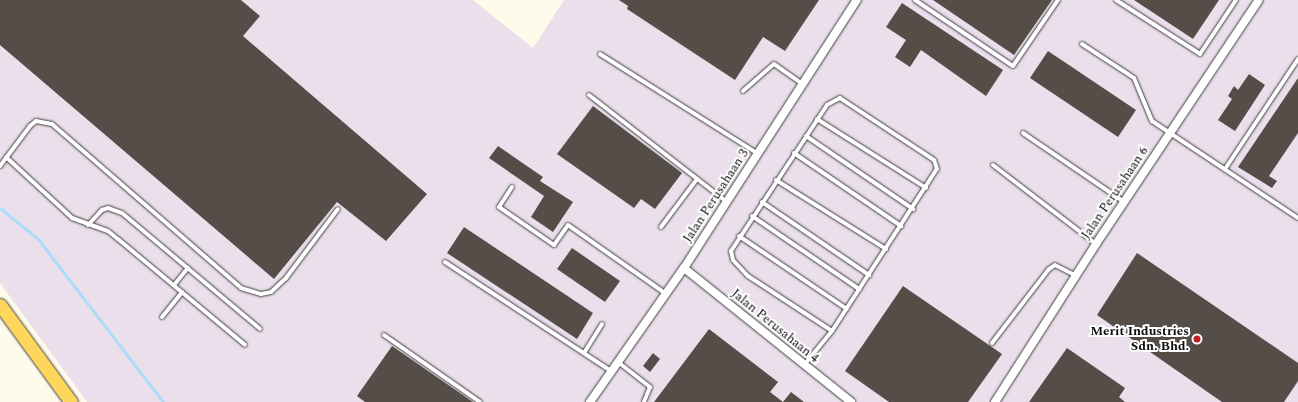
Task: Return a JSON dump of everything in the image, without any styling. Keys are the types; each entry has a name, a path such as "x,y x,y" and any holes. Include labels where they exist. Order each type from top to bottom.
{"main road":[{"path":"0,305 71,402"}],"street":[{"name":"Jalan Perusahaan 3","path":"590,402 684,268 728,202 857,0"},
{"name":"Jalan Perusahaan 6","path":"995,402 1075,275 1258,0"},
{"name":"Jalan Perusahaan 4","path":"684,268 851,402"}],"lane":[{"path":"915,0 1013,66 1058,0"},
{"path":"1116,0 1200,54 1236,0"},
{"path":"1082,44 1134,78 1152,121 1171,132 1298,218"},
{"path":"600,54 758,154"},
{"path":"1225,169 1298,59"},
{"path":"743,90 774,64 803,85"},
{"path":"589,95 728,202"},
{"path":"804,365 832,331 847,309 913,209 937,169 934,160 845,100 834,99 794,153 739,236 731,251 733,260 739,268 832,331"},
{"path":"818,119 926,188"},
{"path":"0,166 30,126 36,121 52,124 241,288 261,294 271,292 286,278 338,208"},
{"path":"1023,132 1124,202"},
{"path":"806,136 913,209"},
{"path":"794,153 901,226"},
{"path":"6,157 65,213 118,239 245,345"},
{"path":"993,165 1096,244"},
{"path":"661,227 697,179"},
{"path":"776,180 886,249"},
{"path":"512,188 499,207 554,245 568,225 666,294"},
{"path":"762,202 869,275"},
{"path":"88,225 102,210 115,209 260,329"},
{"path":"752,216 859,289"},
{"path":"739,236 847,309"},
{"path":"445,262 611,371"},
{"path":"992,343 1049,269 1055,265 1075,275"},
{"path":"174,286 188,268"},
{"path":"162,317 182,292"},
{"path":"584,353 602,324"},
{"path":"384,335 480,402"},
{"path":"618,361 650,387 644,402"}],"shaded area":[{"path":"0,0 473,0 533,48 564,0 1298,0 1298,402 87,402 0,283"}],"building":[{"path":"0,0 241,0 260,16 243,36 427,194 386,241 337,202 274,279 0,45"},
{"path":"619,0 819,0 785,51 763,37 735,80 627,9 628,6"},
{"path":"933,0 1052,0 1014,55"},
{"path":"1134,0 1219,0 1193,39"},
{"path":"902,3 1003,70 986,96 921,50 910,67 895,57 906,40 886,27"},
{"path":"1048,51 1136,110 1118,137 1030,78"},
{"path":"1249,74 1265,85 1235,131 1218,120 1232,99 1228,96 1234,86 1238,90"},
{"path":"1298,78 1298,133 1269,176 1277,181 1272,188 1238,167"},
{"path":"593,106 682,173 655,209 641,199 634,208 557,154"},
{"path":"498,146 543,177 540,181 573,202 553,232 531,217 544,196 489,158"},
{"path":"464,227 593,313 577,339 447,253"},
{"path":"572,248 620,281 605,302 557,269"},
{"name":"Merit Industries Sdn. Bhd.","path":"1137,253 1298,363 1298,381 1284,402 1222,402 1097,315"},
{"path":"903,286 1002,354 968,402 889,402 845,371"},
{"path":"709,329 778,382 770,392 783,402 654,402"},
{"path":"392,346 473,402 365,402 357,396"},
{"path":"1067,348 1125,388 1119,397 1125,402 1029,402"},
{"path":"653,353 660,359 650,372 643,366"},
{"path":"791,392 804,402 783,402"}],"waterway":[{"path":"0,208 38,239 163,402"}],"place":[{"name":"Merit Industries Sdn. Bhd.","path":"1197,339"}]}
